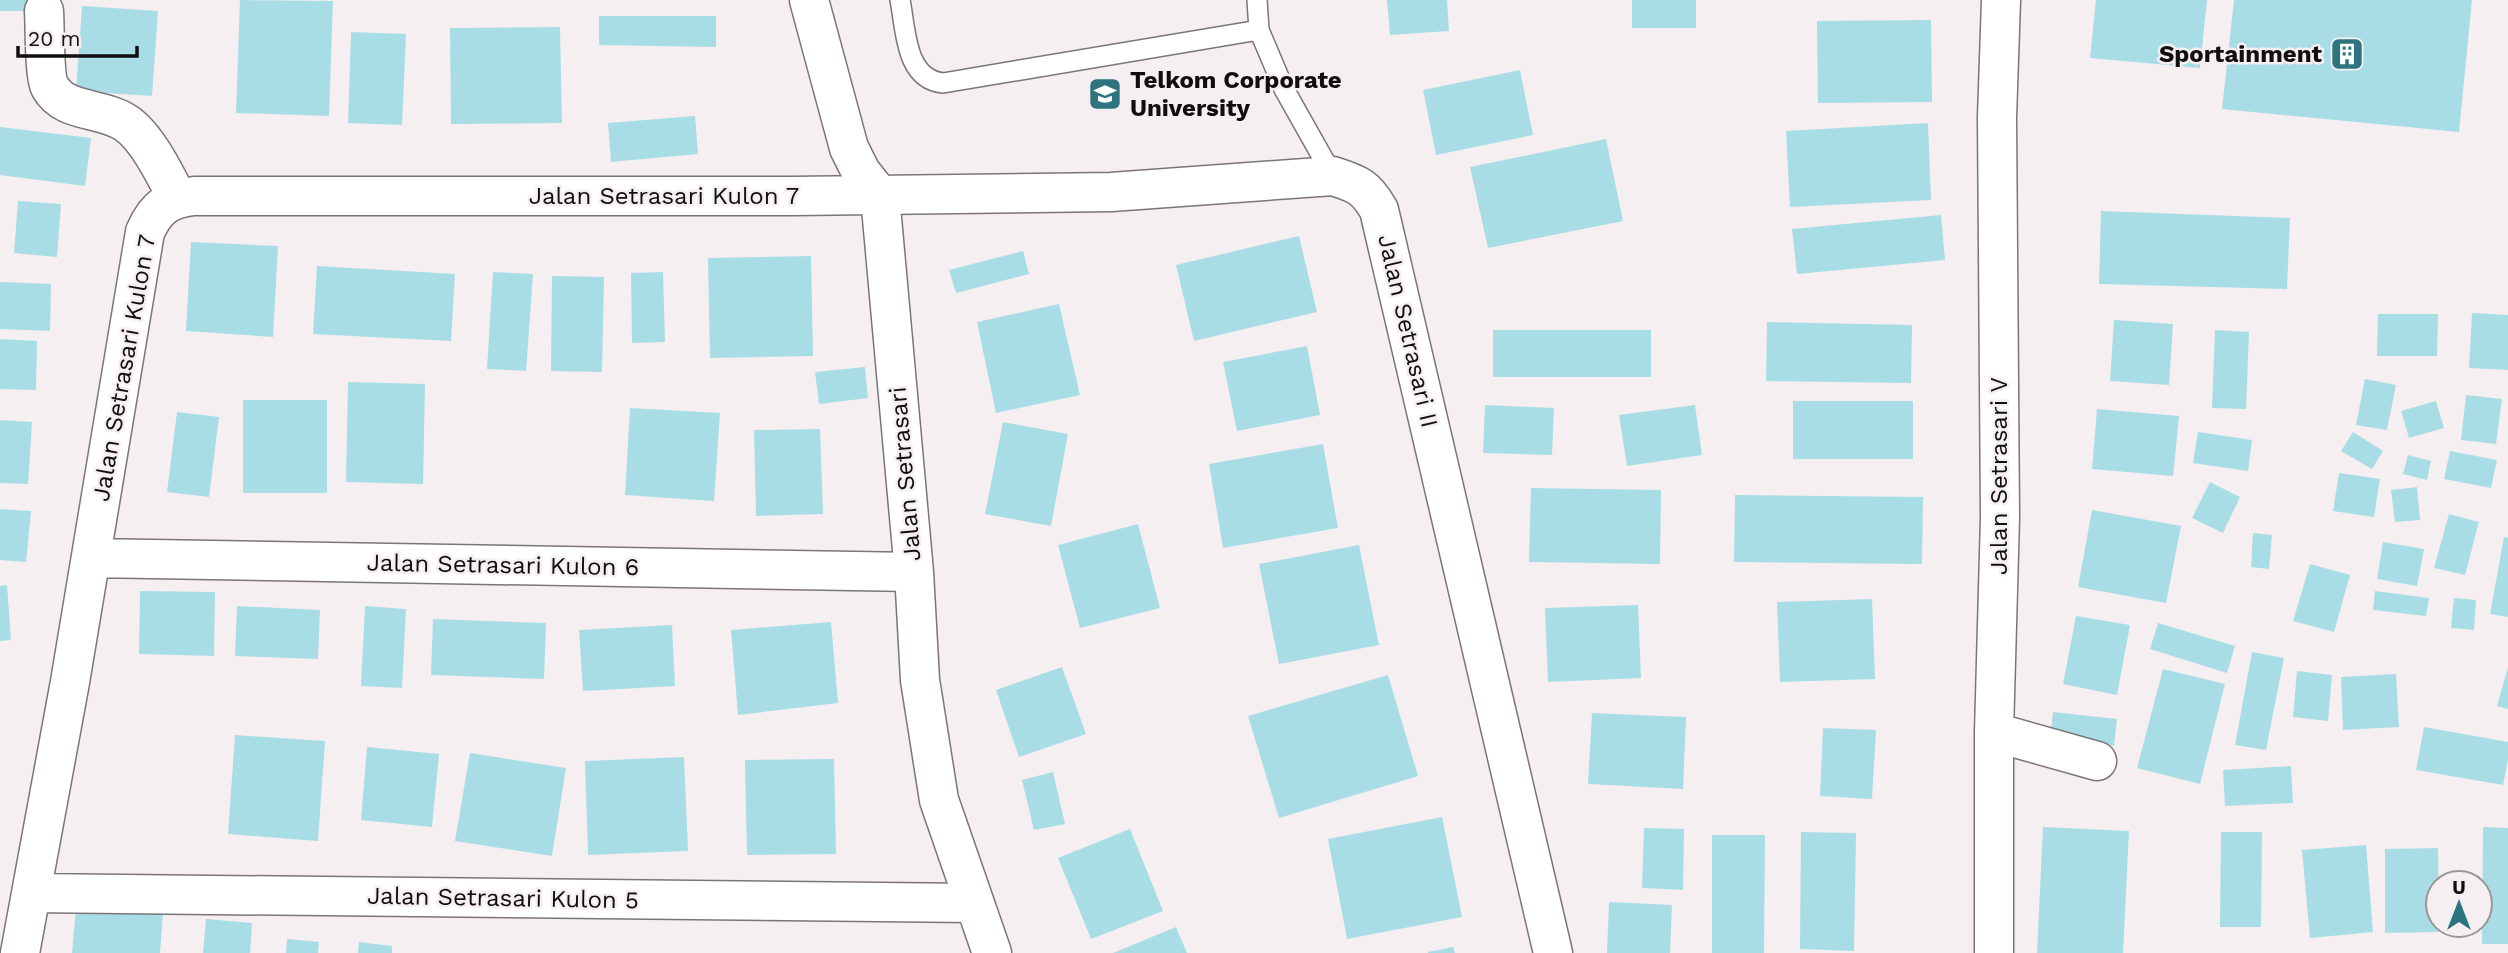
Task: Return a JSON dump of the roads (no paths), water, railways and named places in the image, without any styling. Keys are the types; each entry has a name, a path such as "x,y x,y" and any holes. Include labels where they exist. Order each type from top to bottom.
{"street":[{"path":"809,0 849,148 861,172 880,196"},
{"name":"Jalan Setrasari V","path":"1994,953 1994,732 2000,518 1997,117 2001,0"},
{"path":"44,11 49,85 64,103 98,111 127,123 158,160 177,198"},
{"name":"Jalan Setrasari II","path":"880,196 1111,192 1333,176 1360,184 1371,195 1379,210 1553,953"},
{"name":"Jalan Setrasari Kulon 7","path":"20,953 91,558 145,232 152,216 164,205 177,198 194,196 880,196"},
{"name":"Jalan Setrasari","path":"880,196 914,572 920,680 939,800 992,953"},
{"name":"Jalan Setrasari Kulon 6","path":"91,558 914,572"},
{"path":"1994,732 2097,761"},
{"name":"Jalan Setrasari Kulon 5","path":"32,893 973,903"}],"lane":[{"path":"900,0 916,70 931,82 943,83 1259,30"},
{"path":"1256,0 1259,30 1284,89 1333,176"}],"place":[{"name":"Sportainment","path":"2347,54"},
{"name":"Telkom Corporate University","path":"1105,94"}]}
